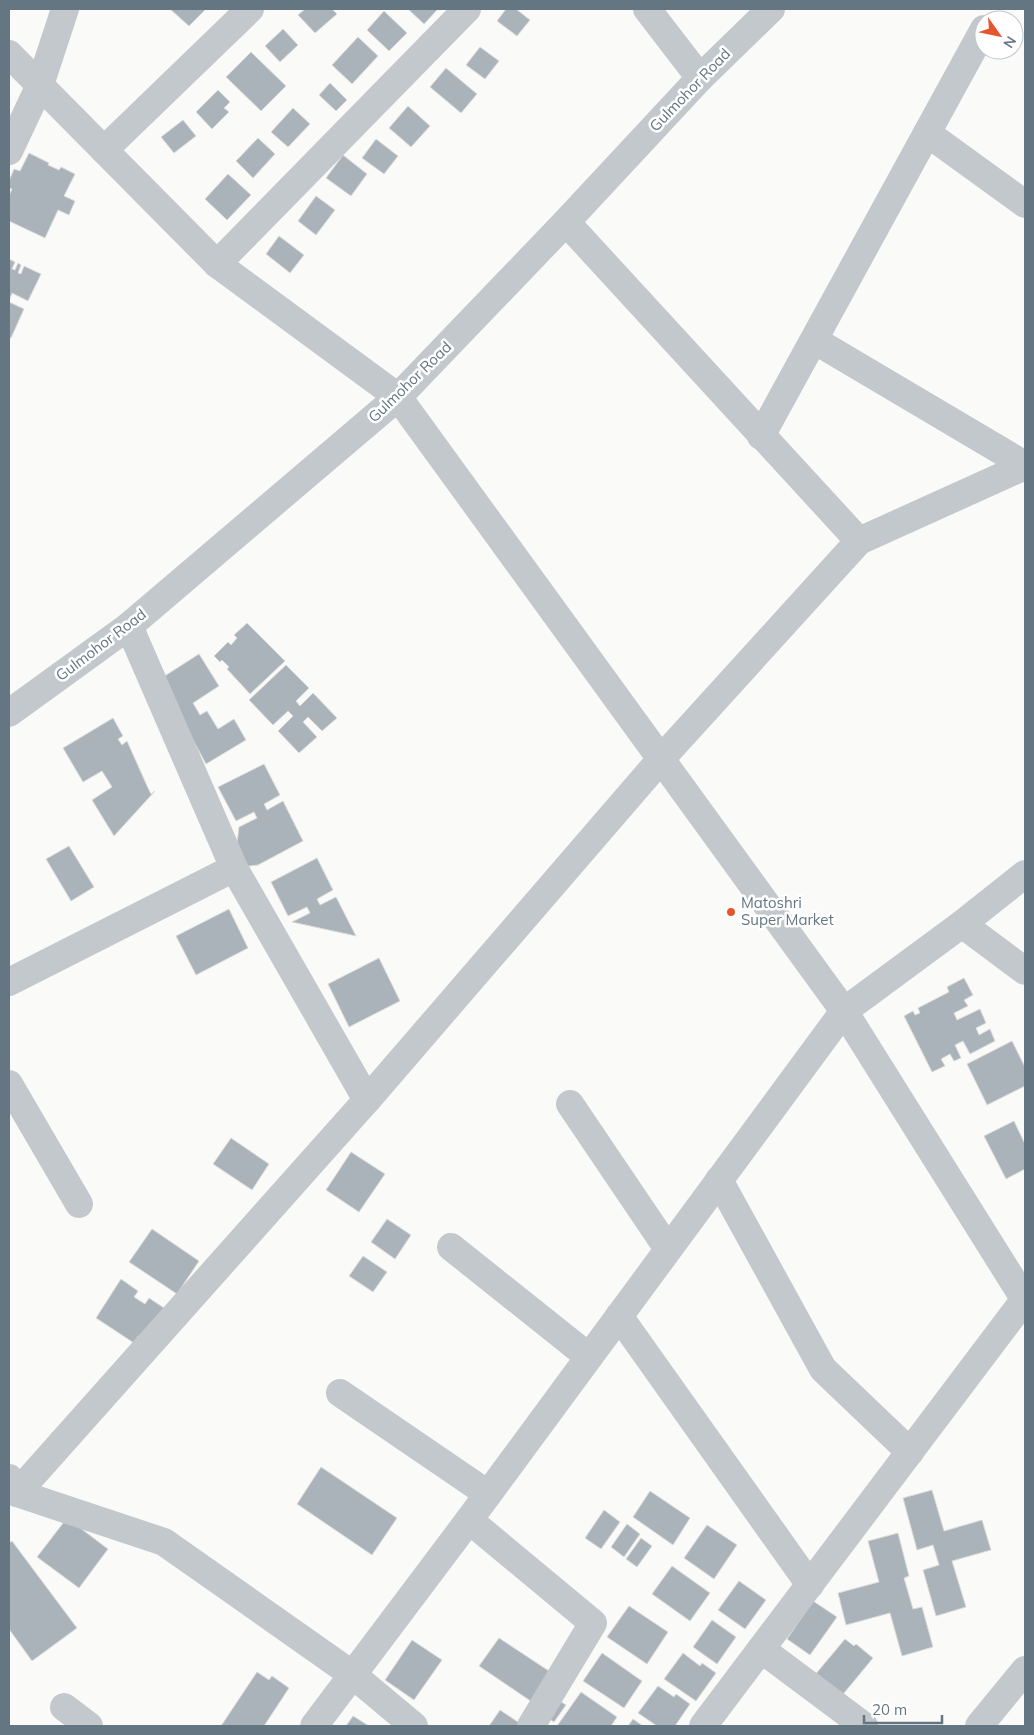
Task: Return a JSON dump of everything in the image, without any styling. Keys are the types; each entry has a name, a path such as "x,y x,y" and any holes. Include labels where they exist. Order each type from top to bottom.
{"street":[{"path":"9,151 40,85 65,9"},
{"path":"104,150 250,9"},
{"path":"217,264 467,9"},
{"path":"647,9 700,78"},
{"name":"Gulmohor Road","path":"9,713 129,626 398,397 566,222 700,78 771,9"},
{"path":"761,436 974,46"},
{"path":"9,54 217,264 398,397 844,1011 1025,1299 703,1726"},
{"path":"927,133 1025,204"},
{"path":"566,222 859,541"},
{"path":"814,340 1025,466"},
{"path":"414,1726 353,1675 164,1542 13,1486 367,1100 661,759 859,541 1025,466"},
{"path":"129,626 234,868 367,1100"},
{"path":"9,982 234,868"},
{"path":"314,1726 469,1520 844,1011 962,924 1025,874"},
{"path":"962,924 1025,971"},
{"path":"9,1084 79,1204"},
{"path":"570,1104 668,1249"},
{"path":"720,1180 823,1369 910,1452"},
{"path":"451,1247 589,1356"},
{"path":"619,1316 810,1585"},
{"path":"340,1393 488,1494"},
{"path":"469,1520 593,1623 531,1726"},
{"path":"761,1649 864,1726"},
{"path":"979,1726 1025,1670"},
{"path":"64,1707 89,1726"}],"building":[{"path":"170,9 206,9 189,26"},
{"path":"305,9 332,9 337,14 315,33 298,15"},
{"path":"408,9 438,9 424,24"},
{"path":"506,9 516,9 530,20 517,36 497,21"},
{"path":"384,11 407,33 389,51 367,30"},
{"path":"283,29 298,45 280,62 265,46"},
{"path":"358,37 378,56 352,84 332,65"},
{"path":"480,47 499,61 485,79 466,65"},
{"path":"251,52 286,86 261,111 226,77"},
{"path":"446,68 477,94 461,113 430,87"},
{"path":"330,83 347,100 336,111 319,95"},
{"path":"218,90 230,102 224,108 229,112 212,129 196,112"},
{"path":"408,106 430,126 411,147 389,128"},
{"path":"293,108 310,124 288,147 271,132"},
{"path":"183,120 196,136 174,153 161,137"},
{"path":"258,138 275,154 253,178 236,161"},
{"path":"376,139 398,156 384,174 362,158"},
{"path":"29,153 49,163 48,165 59,170 61,167 75,174 64,196 75,201 69,215 58,210 45,238 9,221 9,196 12,189 9,188 9,181 14,169 20,171"},
{"path":"343,155 367,174 351,196 326,178"},
{"path":"228,174 251,195 227,220 205,199"},
{"path":"316,196 335,210 316,235 298,221"},
{"path":"279,236 304,255 290,273 266,254"},
{"path":"9,259 15,262 12,269 15,270 18,263 21,265 18,273 21,274 24,266 41,274 28,301 12,293 9,301"},
{"path":"9,302 24,309 11,338 9,337"},
{"path":"247,623 285,661 250,694 227,669 229,667 222,660 220,662 214,656 228,642 231,645 237,638 234,635"},
{"path":"199,654 219,686 193,703 200,715 207,711 218,729 234,719 246,740 206,764 160,679"},
{"path":"286,665 309,688 296,701 300,706 313,693 337,718 322,731 308,717 303,722 317,737 299,753 278,731 293,716 288,711 273,725 249,700"},
{"path":"113,718 123,736 118,739 122,745 127,741 151,794 155,791 114,836 92,800 112,787 102,771 83,782 63,748"},
{"path":"264,764 280,795 264,804 267,810 283,801 303,841 258,865 234,868 239,827 257,818 254,812 236,821 218,787"},
{"path":"69,846 94,887 71,901 46,859"},
{"path":"317,858 333,890 317,899 320,905 336,897 356,936 292,922 310,913 307,907 288,916 271,882"},
{"path":"229,909 248,948 196,975 176,936"},
{"path":"379,958 400,1001 349,1027 328,984"},
{"path":"964,978 973,995 964,1000 968,1006 954,1013 957,1020 980,1009 986,1023 976,1028 979,1035 990,1029 995,1041 970,1054 963,1041 955,1045 961,1058 954,1061 950,1054 941,1059 945,1066 932,1072 904,1016 913,1011 915,1015 920,1013 918,1008 949,992 947,987"},
{"path":"1012,1041 1025,1067 1025,1086 987,1105 967,1064"},
{"path":"1014,1121 1025,1144 1025,1169 1006,1179 984,1136"},
{"path":"231,1138 269,1164 252,1190 213,1164"},
{"path":"351,1152 385,1174 359,1212 326,1190"},
{"path":"387,1219 411,1235 395,1259 371,1242"},
{"path":"152,1229 199,1261 177,1294 129,1262"},
{"path":"363,1256 387,1272 373,1292 349,1276"},
{"path":"121,1279 138,1291 134,1297 145,1304 149,1298 170,1312 149,1343 138,1336 134,1343 96,1318"},
{"path":"321,1467 397,1518 372,1555 297,1504"},
{"path":"932,1490 944,1531 982,1520 991,1550 952,1561 966,1607 936,1616 923,1570 939,1565 933,1545 917,1550 903,1498"},
{"path":"650,1491 690,1518 673,1545 633,1517"},
{"path":"604,1510 620,1522 601,1549 585,1538"},
{"path":"67,1518 108,1549 79,1588 37,1557"},
{"path":"627,1524 640,1534 624,1557 611,1547"},
{"path":"707,1525 737,1545 714,1579 684,1558"},
{"path":"898,1533 909,1576 904,1578 913,1609 922,1607 933,1647 902,1656 890,1613 846,1625 838,1593 879,1582 868,1541"},
{"path":"641,1538 652,1546 637,1567 626,1559"},
{"path":"12,1541 77,1628 32,1661 9,1629 9,1543"},
{"path":"672,1566 710,1593 690,1621 652,1594"},
{"path":"739,1581 766,1600 745,1629 718,1610"},
{"path":"813,1601 837,1617 810,1655 787,1639"},
{"path":"629,1606 668,1632 647,1664 607,1637"},
{"path":"712,1620 736,1637 717,1664 693,1647"},
{"path":"499,1638 555,1675 535,1704 479,1666"},
{"path":"845,1639 854,1646 856,1644 873,1658 835,1704 809,1682"},
{"path":"412,1640 442,1660 414,1700 385,1680"},
{"path":"602,1653 642,1681 624,1708 583,1681"},
{"path":"683,1653 700,1666 702,1663 716,1673 696,1701 664,1679"},
{"path":"257,1672 269,1680 272,1676 289,1688 264,1726 221,1726"},
{"path":"658,1686 674,1697 676,1694 690,1704 675,1726 657,1726 638,1713"},
{"path":"581,1692 617,1717 611,1726 557,1726"},
{"path":"555,1698 566,1705 554,1722 543,1715"},
{"path":"500,1710 524,1726 489,1726"},
{"path":"353,1716 369,1726 346,1726"},
{"path":"633,1719 643,1726 628,1726"}],"place":[{"name":"Matoshri Super Market","path":"731,912"}]}
